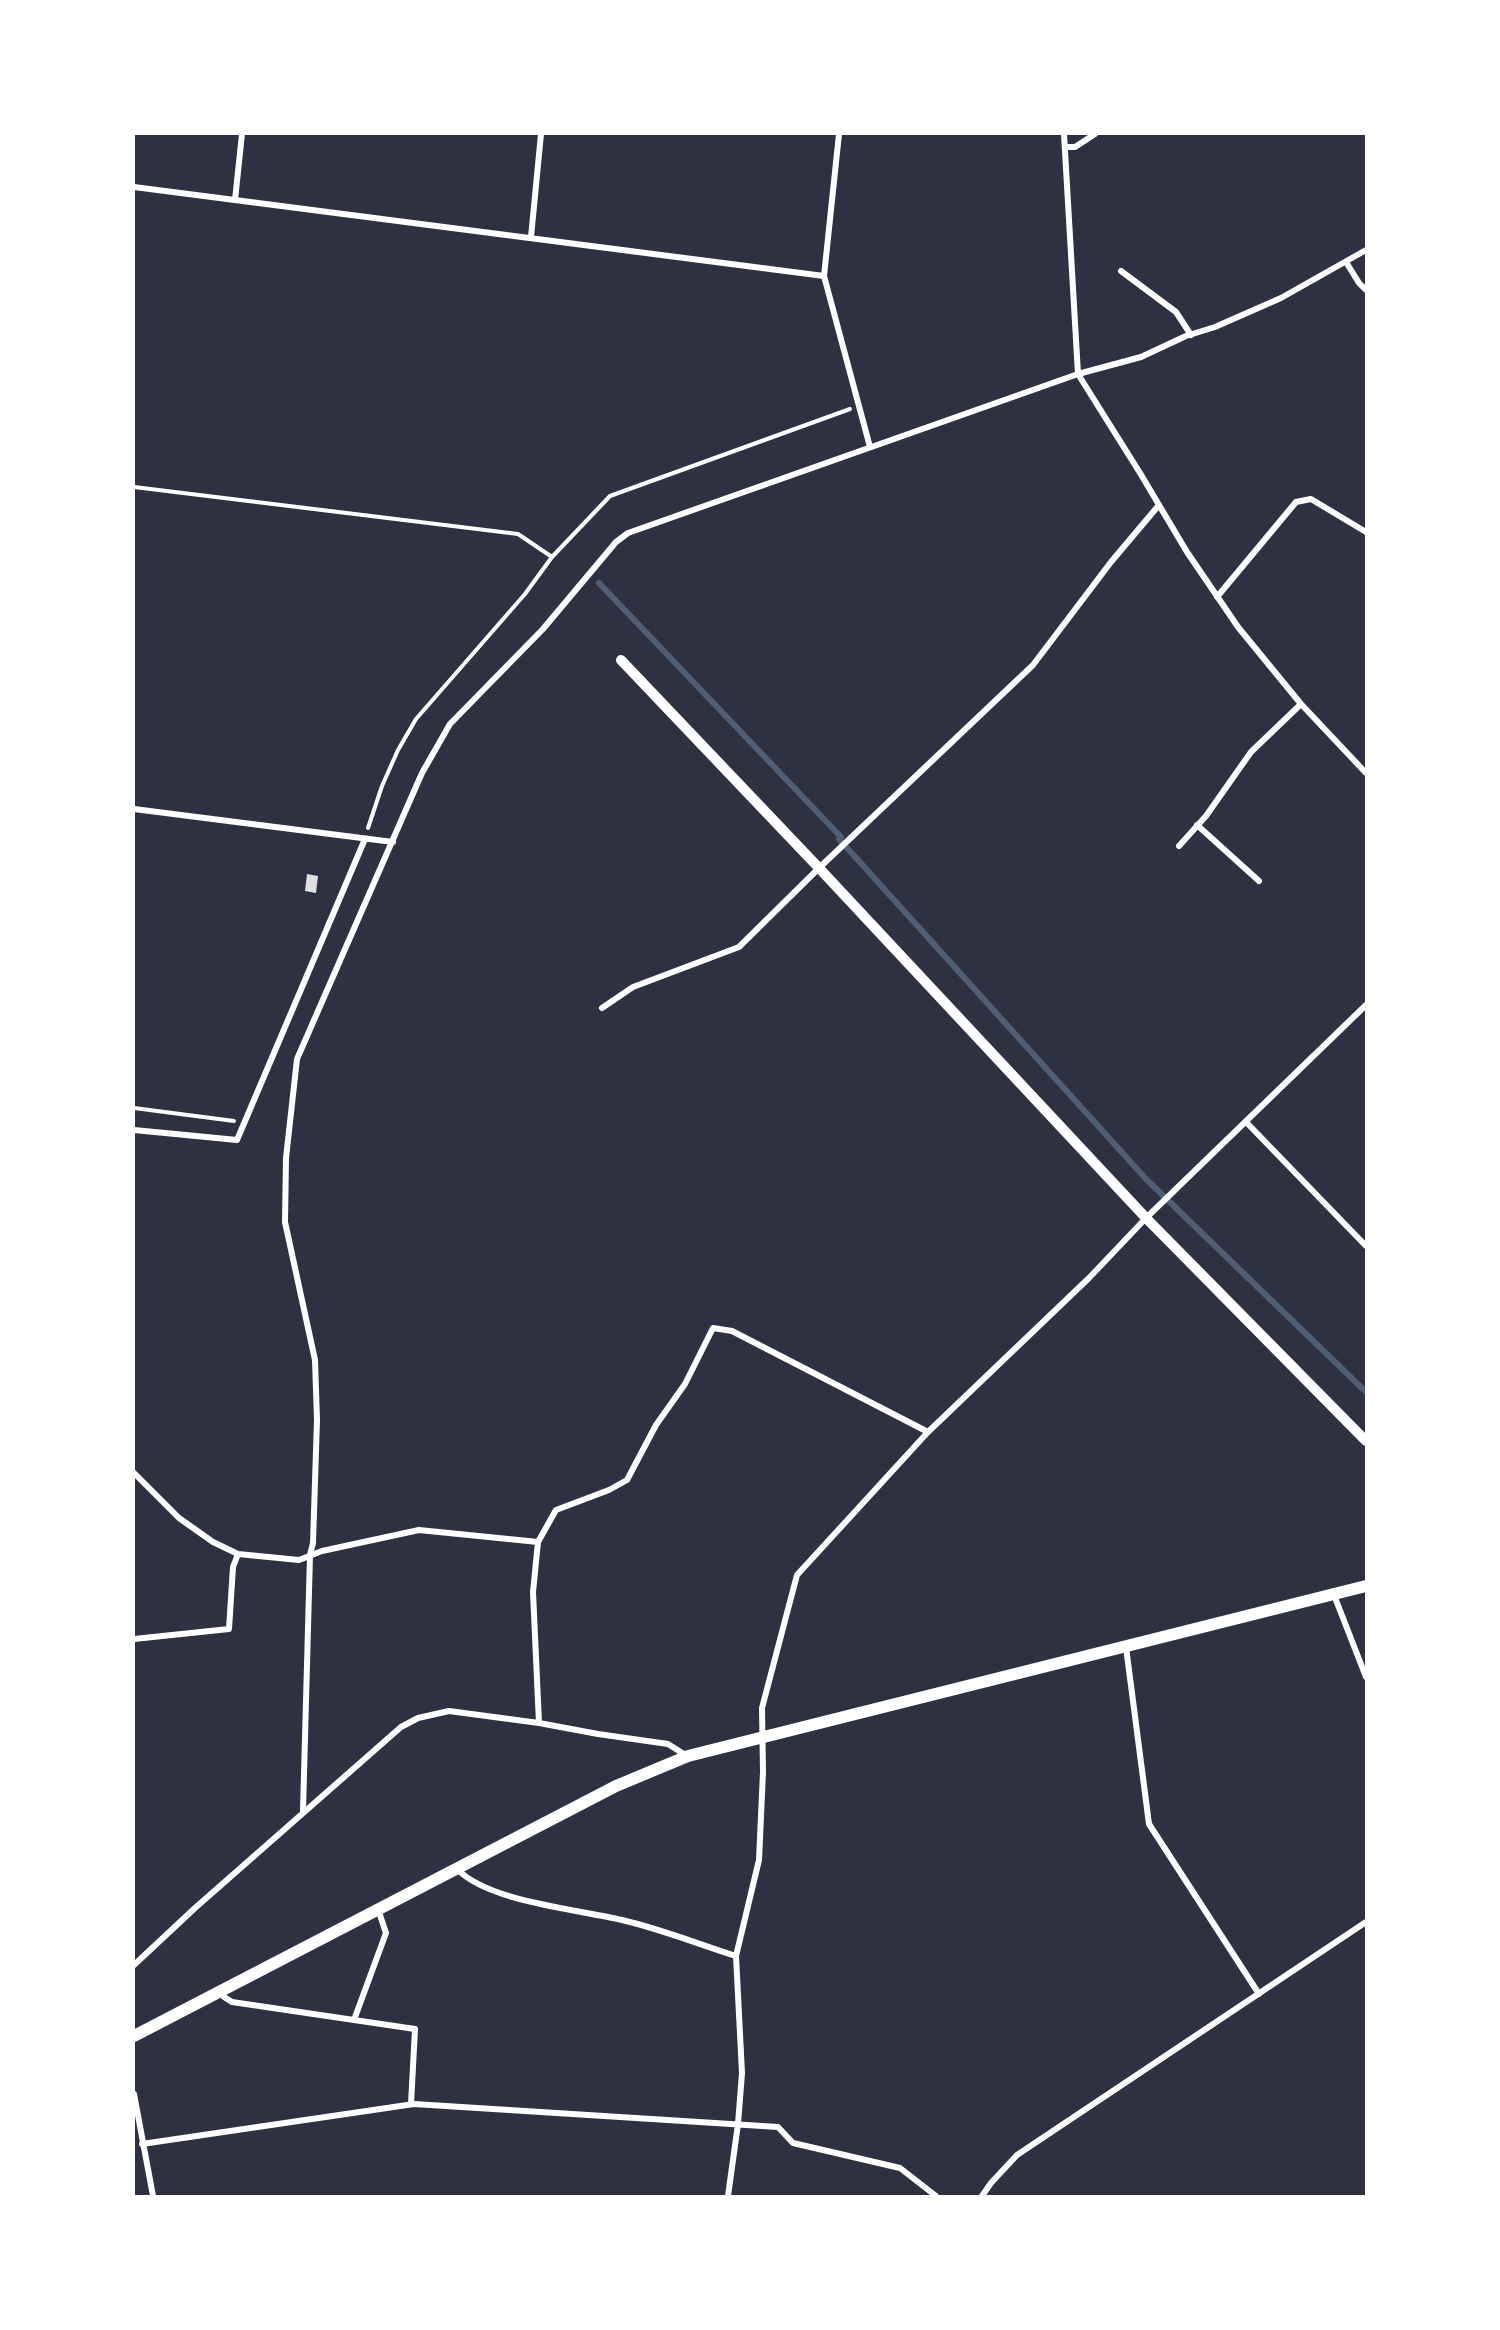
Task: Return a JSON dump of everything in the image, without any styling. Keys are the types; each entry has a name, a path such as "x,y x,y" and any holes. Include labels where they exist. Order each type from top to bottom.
{"main road":[{"path":"134,2036 616,1786 688,1756 1366,1586"}],"street":[{"path":"235,200 242,134"},
{"path":"531,237 541,134"},
{"path":"839,134 824,276 870,447"},
{"path":"1064,134 1078,374 1238,627 1301,704 1366,773"},
{"path":"1065,147 1075,147 1095,134"},
{"path":"134,187 824,276"},
{"path":"303,1812 316,1420 315,1360 285,1222 286,1158 297,1059 422,773 450,724 543,629 616,542 628,532 1078,374 1140,357 1281,298 1366,250"},
{"path":"1346,262 1366,290"},
{"path":"1121,272 1176,312 1191,335"},
{"path":"1217,597 1296,502 1311,499 1366,532"},
{"path":"602,1008 633,987 739,947 1033,665 1159,505"},
{"path":"621,660 1146,1218 1366,1442"},
{"path":"1179,846 1251,752 1301,704"},
{"path":"134,809 393,842"},
{"path":"1197,825 1259,881"},
{"path":"134,1130 237,1140 364,839"},
{"path":"728,2196 742,2073 736,1956 759,1860 763,1772 762,1708 797,1575 928,1432 1089,1278 1146,1218 1247,1123 1366,1005"},
{"path":"1247,1123 1366,1246"},
{"path":"539,1723 533,1592 538,1542 556,1510 609,1490 627,1480 656,1425 685,1384 713,1328 732,1331 928,1432"},
{"path":"134,1473 179,1518 213,1542 238,1554 299,1560 310,1555 419,1530 538,1542"},
{"path":"134,1640 229,1629 233,1567 238,1554"},
{"path":"1334,1595 1366,1677"},
{"path":"1126,1647 1149,1824 1259,1994"},
{"path":"134,1965 303,1812 401,1727 418,1718 448,1711 539,1723 668,1744 688,1756"},
{"path":"457,1869 477,1884 528,1900 665,1931 736,1956"},
{"path":"354,2020 386,1933 378,1908"},
{"path":"982,2196 1017,2155 1366,1922"},
{"path":"222,1989 224,1997 232,2002 415,2029 411,2104"},
{"path":"134,2094 153,2196"},
{"path":"142,2144 411,2104 738,2124 778,2127 792,2143 900,2169 936,2196"}],"path":[{"path":"134,487 518,534 552,557"},
{"path":"134,1108 246,1123"}],"building":[{"path":"307,874 318,876 316,893 305,891"}],"waterway":[{"path":"599,583 841,837 839,839 1146,1179 1366,1392"}]}
